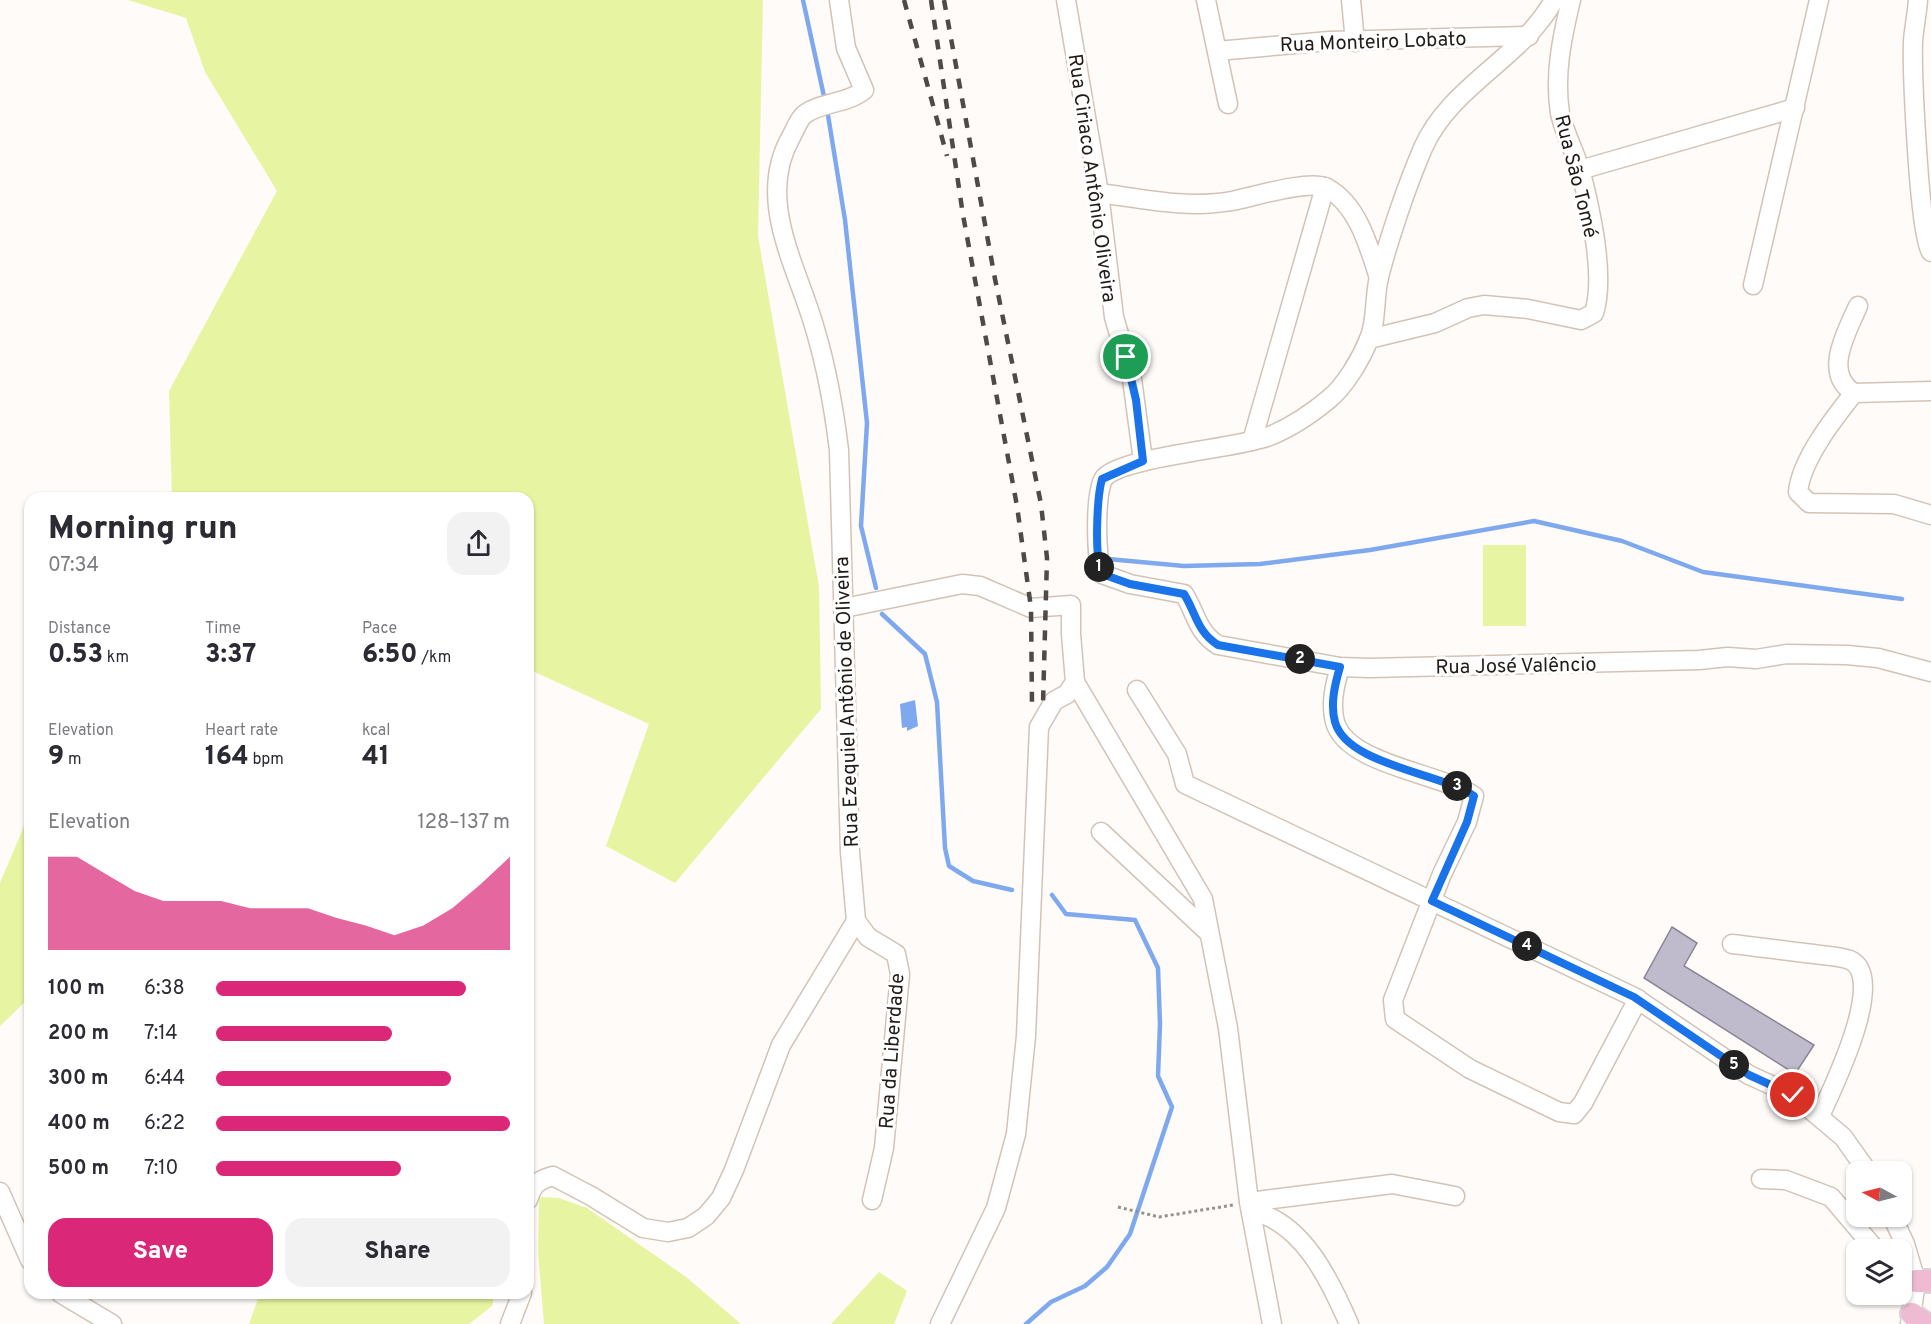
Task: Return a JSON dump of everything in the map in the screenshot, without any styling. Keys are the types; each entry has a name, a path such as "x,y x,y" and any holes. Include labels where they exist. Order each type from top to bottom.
{"street":[{"name":"Rua Ezequiel Antônio de Oliveira","path":"839,0 846,48 864,90 857,96 805,114 787,144 781,162 777,206 782,235 814,327 832,393 839,450 850,852 856,921"},
{"name":"Rua Ciriaco Antônio Oliveira","path":"1066,0 1099,193 1114,317 1132,379 1143,461"},
{"path":"1206,0 1228,104"},
{"path":"1351,0 1355,42"},
{"path":"1143,461 1268,436 1299,420 1330,399 1343,383 1369,339 1379,278 1422,149 1434,125 1451,105 1529,36 1554,0"},
{"name":"Rua São Tomé","path":"1369,339 1426,325 1468,308 1484,305 1528,309 1581,320 1594,313 1599,290 1595,236 1580,170 1561,117 1558,96 1560,53 1571,0"},
{"path":"1753,285 1819,0"},
{"path":"1918,0 1913,69 1922,220 1926,246 1931,252"},
{"name":"Rua Monteiro Lobato","path":"1217,51 1278,44 1529,36"},
{"path":"1580,170 1795,108"},
{"path":"1099,193 1158,202 1197,204 1230,201 1296,186 1325,187 1341,199 1358,221 1379,278"},
{"path":"1252,441 1325,187"},
{"path":"1858,306 1840,352 1838,369 1841,382 1854,393 1931,391"},
{"path":"1854,393 1837,415 1802,474 1798,492 1801,498 1809,503 1894,504 1931,515"},
{"name":"Rua José Valêncio","path":"1143,461 1109,473 1102,479 1099,489 1099,567 1102,574 1130,584 1184,594 1198,628 1206,638 1218,645 1340,667 1699,660 1728,657 1756,659 1787,654 1878,658 1931,672"},
{"path":"844,608 962,584 973,584 1030,608 1071,605 1075,682 1203,899 1228,1028 1250,1207 1272,1324"},
{"path":"1340,667 1333,696 1334,717 1335,723 1349,742 1394,768 1462,788 1474,796 1467,822 1432,901 1393,1000 1392,1010 1395,1019 1402,1026 1470,1069 1559,1112 1574,1114 1583,1103 1638,999"},
{"path":"940,1324 970,1267 996,1208 1016,1134 1026,1036 1039,727 1054,701 1067,694 1075,682"},
{"path":"1137,690 1177,754 1185,784 1638,999 1749,1075 1793,1095 1843,1137 1860,1161"},
{"path":"1101,832 1209,933"},
{"path":"534,1185 541,1179 553,1176 643,1228 668,1232 688,1228 706,1216 721,1198 734,1170 781,1045 856,921"},
{"name":"Rua da Liberdade","path":"856,921 868,937 896,954 900,974 884,1148 872,1200"},
{"path":"1732,944 1850,960 1859,967 1865,980 1862,1004 1846,1057 1820,1116"},
{"path":"1761,1179 1786,1180 1831,1197 1867,1239"},
{"path":"1250,1207 1392,1184 1455,1196"},
{"path":"0,1192 24,1246"},
{"path":"1250,1207 1269,1214 1299,1239 1332,1289 1349,1324"},
{"path":"1897,1227 1916,1278 1916,1321"},
{"path":"70,1299 112,1324"},
{"path":"510,1324 520,1299"}],"path":[{"path":"1118,1207 1159,1217 1250,1207"}],"green space":[{"path":"128,0 763,0 758,236 819,587 821,709 675,883 606,846 649,724 534,672 534,492 172,492 169,391 277,191 205,72 186,18"},
{"path":"1483,545 1526,545 1526,626 1483,626"},
{"path":"24,826 24,1003 0,1026 0,883"},
{"path":"539,1197 559,1198 587,1208 686,1277 741,1324 544,1324 538,1252"},
{"path":"879,1272 907,1291 894,1324 831,1324"},
{"path":"258,1299 494,1299 492,1306 469,1324 249,1324"}],"water":[{"path":"915,700 918,726 907,731 907,727 902,728 900,704"}],"building":[{"path":"1672,927 1697,943 1684,966 1814,1045 1795,1074 1644,978"}],"waterway":[{"path":"803,0 825,101"},
{"path":"827,109 845,220 867,423 861,526 876,588"},
{"path":"1108,559 1184,566 1260,564 1370,550 1534,521 1622,541 1703,572 1902,599"},
{"path":"882,614 925,654 937,702 945,848 949,866 973,881 1012,890"},
{"path":"1026,1324 1051,1302 1085,1286 1107,1267 1130,1234 1172,1107 1158,1076 1160,1024 1158,968 1135,920 1066,914 1052,895"}],"railway":[{"path":"904,0 947,156"},
{"path":"931,0 963,215 1017,506 1031,608 1032,704"},
{"path":"944,0 995,279 1041,504 1047,558 1043,704"}],"route":[{"path":"1126,357 1136,400 1143,461 1109,473 1102,479 1099,489 1098,526 1099,567 1102,574 1113,580 1184,594 1190,603 1198,628 1206,638 1218,645 1340,667 1333,696 1333,711 1335,723 1349,742 1394,768 1412,771 1462,788 1474,796 1467,822 1432,901 1634,997 1749,1075 1793,1095"}]}
